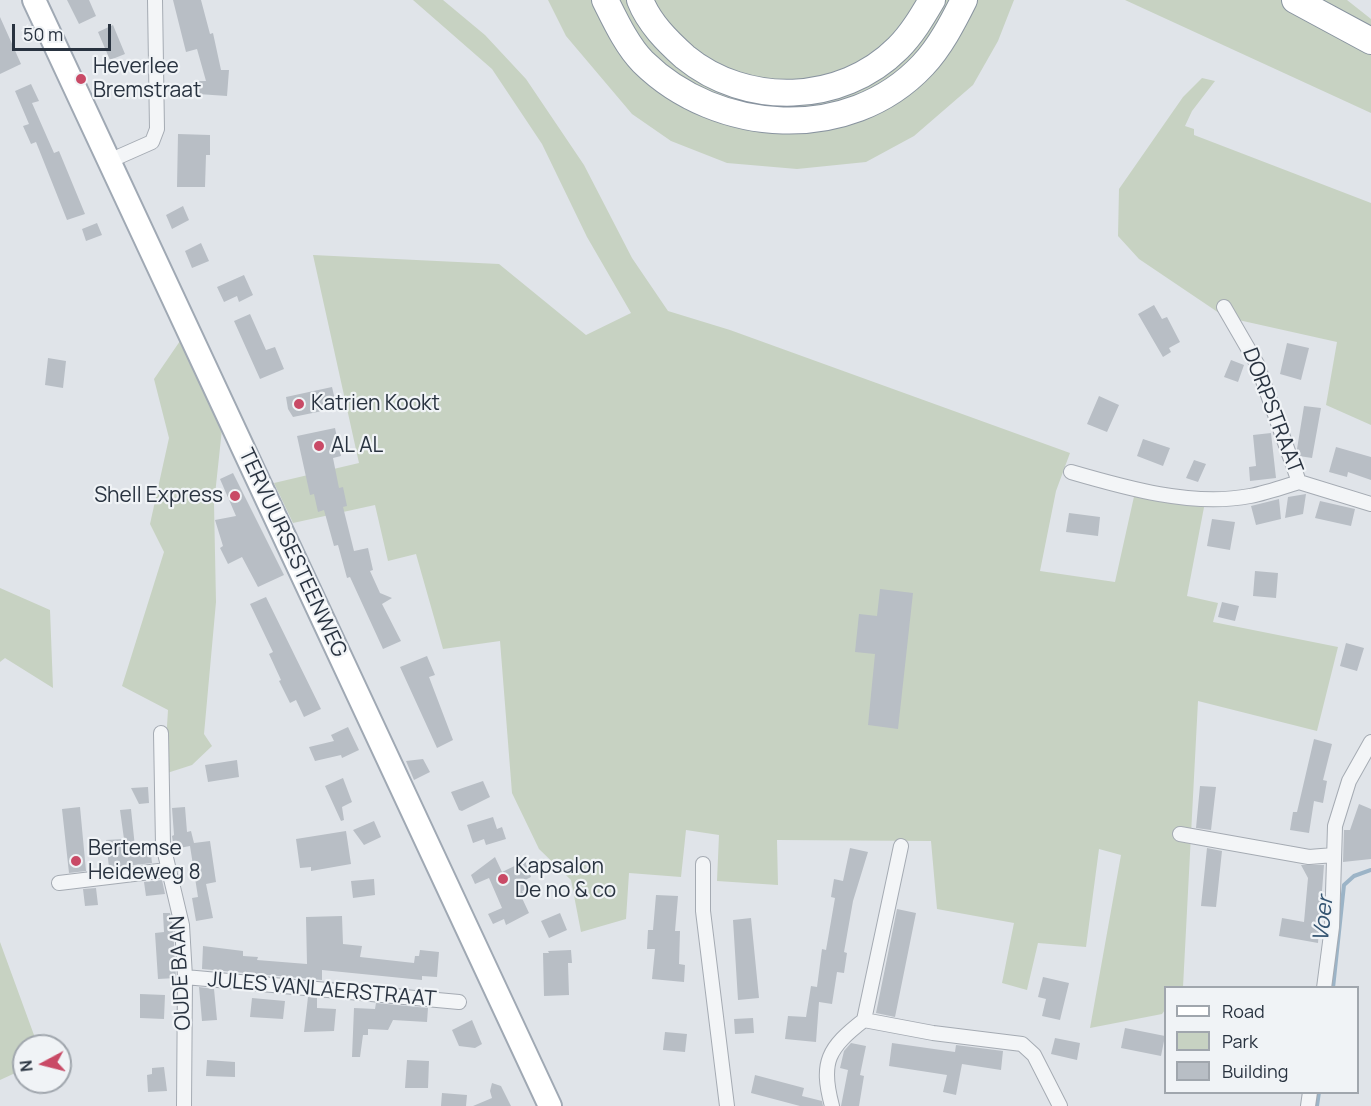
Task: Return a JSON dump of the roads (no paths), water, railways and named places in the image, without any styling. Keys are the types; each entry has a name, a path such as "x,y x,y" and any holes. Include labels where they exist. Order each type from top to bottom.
{"highway":[{"path":"605,0 615,21 642,61 683,93 728,114 784,121 819,120 855,110 893,90 923,66 947,33 964,0"},
{"path":"640,0 668,42 700,69 738,86 761,92 790,94 843,84 871,69 897,49 918,25 932,0"},
{"path":"1295,0 1371,41"}],"main road":[{"name":"TERVUURSESTEENWEG","path":"34,0 550,1106"}],"street":[{"path":"109,161 152,142 157,129 155,0"},
{"name":"DORPSTRAAT","path":"1224,307 1257,363 1299,482 1371,504"},
{"path":"1071,472 1111,484 1193,498 1248,496 1299,482"},
{"name":"OUDE BAAN","path":"161,734 163,845 167,870 182,925 185,977 184,1106"},
{"path":"1324,986 1332,927 1335,826 1349,781 1371,742"},
{"path":"1180,834 1310,857 1334,855"},
{"path":"832,1106 825,1074 828,1058 851,1029 864,1020 901,846"},
{"path":"703,864 704,912 727,1106"},
{"path":"59,883 167,870"},
{"name":"JULES VANLAERSTRAAT","path":"185,977 459,1002"},
{"path":"864,1020 933,1033 1022,1044 1034,1055 1060,1106"}],"waterway":[{"name":"Voer","path":"1333,986 1344,885 1354,876 1371,870"},
{"name":"Voer","path":"1317,1106 1319,1094"}],"place":[{"name":"Heverlee Bremstraat","path":"81,79"},
{"name":"Katrien Kookt","path":"299,404"},
{"name":"AL AL","path":"319,446"},
{"name":"Shell Express","path":"235,496"},
{"name":"Bertemse Heideweg 8","path":"76,861"},
{"name":"Kapsalon De no & co","path":"503,879"}]}
